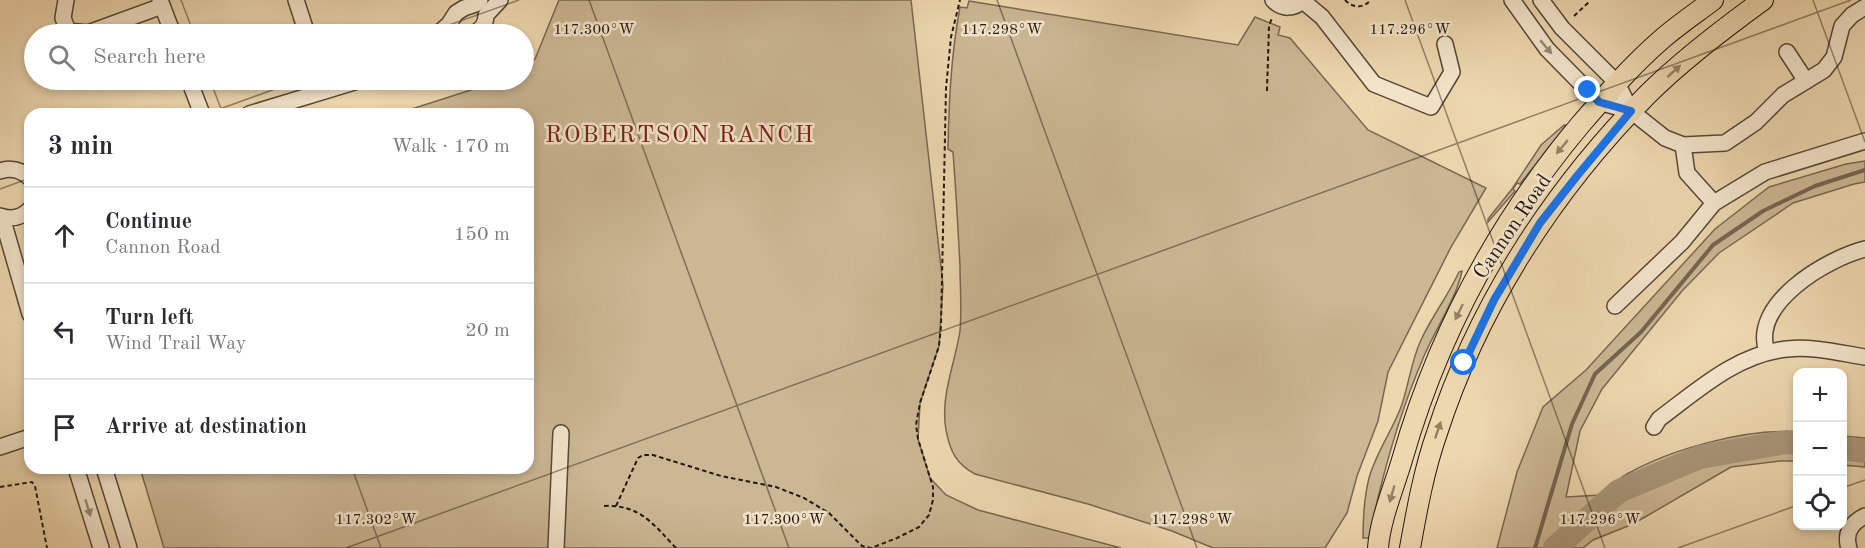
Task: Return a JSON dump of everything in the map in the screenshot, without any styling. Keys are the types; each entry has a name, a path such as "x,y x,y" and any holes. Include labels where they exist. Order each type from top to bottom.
{"main road":[{"name":"Cannon Road","path":"1378,548 1412,424 1425,387 1463,305 1507,222 1552,159 1617,82 1662,39 1713,0"},
{"name":"Cannon Road","path":"1410,548 1421,490 1437,432 1464,363 1494,300 1540,223 1631,111 1683,62 1763,0"}],"street":[{"path":"65,24 63,18 66,0"},
{"path":"296,0 304,24"},
{"path":"449,24 456,13 464,8 500,0"},
{"path":"1275,2 1292,7 1304,0 1322,17 1374,84 1431,107 1452,72 1445,44"},
{"path":"1512,0 1547,49 1599,102 1631,111 1665,138 1683,145 1725,143 1756,122 1783,95 1824,70 1834,57 1842,26 1852,15 1865,7"},
{"path":"1541,0 1562,28 1617,82 1631,111"},
{"path":"110,24 161,3 169,24"},
{"path":"481,6 486,22 484,24"},
{"path":"1787,52 1806,81"},
{"path":"193,90 200,108"},
{"path":"264,108 310,90"},
{"path":"1615,306 1682,242 1714,203 1765,172 1865,141"},
{"path":"1683,145 1687,173 1714,203"},
{"path":"0,171 16,169 24,173"},
{"path":"24,214 18,218 1,217 24,294"},
{"path":"1767,352 1764,327 1776,305 1810,274 1848,254 1865,249"},
{"path":"1654,427 1659,419 1724,370 1767,352 1811,349 1865,357"},
{"path":"556,548 561,433"},
{"path":"0,447 24,439"},
{"path":"78,474 101,548"},
{"path":"106,474 129,548"},
{"path":"1849,548 1847,542 1850,528 1855,520 1865,516"}],"path":[{"path":"616,506 638,458 643,454 721,476 776,487 804,498 829,513 862,546 872,548 897,538 919,527 929,515 933,500 933,487 916,425 939,346 946,88 951,37 960,0"},
{"path":"1345,0 1353,6 1360,7 1371,0"},
{"path":"1574,16 1590,1"},
{"path":"1267,91 1269,26 1275,2"},
{"path":"0,487 32,482 35,486 48,548"},
{"path":"604,506 616,506 643,514 676,548"}],"shaded area":[{"path":"559,0 911,0 943,285 939,346 920,403 918,439 930,478 946,495 978,510 1121,548 164,548 142,474 534,474 534,108 415,108 471,90 534,90 535,59"},
{"path":"969,1 1238,45 1255,17 1280,27 1278,35 1290,38 1368,130 1486,188 1451,247 1388,372 1378,421 1357,476 1347,513 1325,548 1213,548 1172,531 1088,504 975,474 963,466 955,456 948,438 945,417 946,392 958,343 961,315 955,180 953,152 948,149 948,131 954,43 960,7 967,8"},
{"path":"1566,125 1520,184 1517,183 1513,189 1515,191 1488,222 1541,145"},
{"path":"1865,161 1865,182 1793,203 1719,253 1682,291 1602,389 1580,431 1566,497 1602,495 1627,474 1665,456 1710,442 1756,433 1793,432 1793,461 1731,467 1633,524 1593,540 1583,548 1497,548 1517,472 1543,407 1586,370 1715,229 1769,187 1846,164"},
{"path":"1462,271 1456,292 1424,356 1407,400 1386,468 1369,538 1363,538 1365,500 1372,469 1401,407 1421,340 1459,272"},
{"path":"1847,436 1865,438 1865,467 1847,465"}],"waterway":[{"path":"1535,548 1572,424 1595,374 1641,332 1713,245 1763,211 1815,186 1865,170"},
{"path":"1555,548 1619,491 1700,457 1793,443"},
{"path":"1847,449 1865,451"}],"district":[{"name":"ROBERTSON RANCH","path":"680,136"}],"route":[{"path":"1464,363 1494,300 1540,223 1631,111 1599,102 1588,90"}]}
